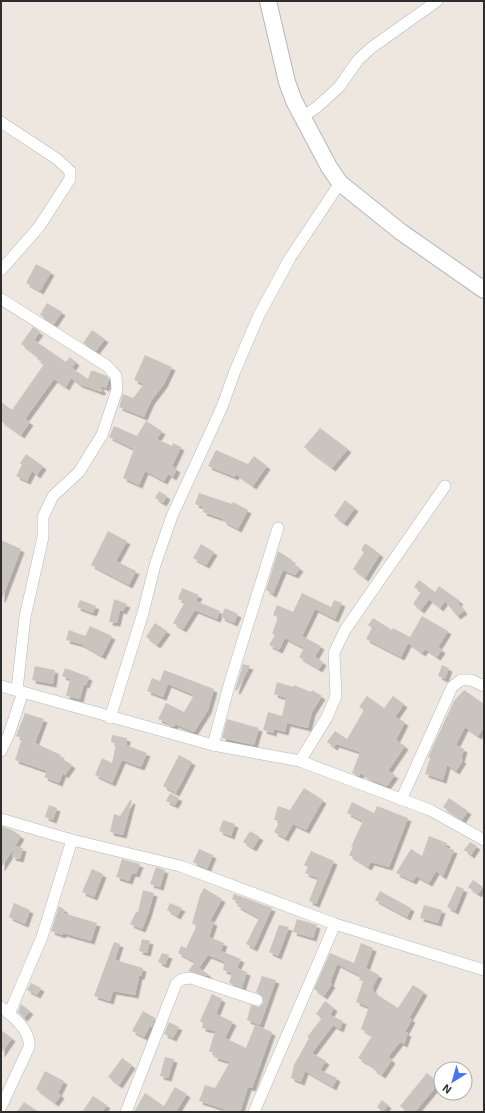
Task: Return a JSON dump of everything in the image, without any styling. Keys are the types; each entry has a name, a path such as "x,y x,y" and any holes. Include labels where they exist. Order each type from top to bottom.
{"street":[{"path":"268,1 287,82 301,118 329,167 340,183 401,232 484,290"},
{"path":"301,118 317,108 339,87 358,60 371,48 437,1"},
{"path":"1,122 57,159 70,171 70,179 39,227 1,270"},
{"path":"110,718 143,613 155,565 172,516 222,407 235,371 259,315 290,258 340,183"},
{"path":"1,299 107,366 116,376 117,390 102,435 79,472 53,496 44,517 43,537 25,617 20,691 9,734 1,751"},
{"path":"300,761 327,717 336,696 334,653 345,630 445,486"},
{"path":"213,745 230,682 278,528"},
{"path":"401,800 452,688 461,680 471,680 484,686"},
{"path":"1,686 110,718 213,745 300,761 430,810 484,840"},
{"path":"1,819 72,840 180,866 335,924 484,970"},
{"path":"1,1107 29,1047 30,1040 27,1033 5,1010 42,937 72,840"},
{"path":"254,1112 335,924"},
{"path":"126,1112 176,984 182,979 191,978 257,1000"}],"building":[{"path":"36,264 51,272 40,291 26,283"},
{"path":"47,303 62,312 54,324 40,315"},
{"path":"33,327 40,332 34,340 66,362 70,357 76,362 72,368 88,379 91,371 94,371 107,376 109,379 106,388 101,386 100,388 103,390 101,392 79,384 71,378 66,387 54,379 25,419 30,422 21,435 1,421 1,402 12,410 44,364 37,359 38,357 21,344"},
{"path":"92,330 105,339 96,351 83,343"},
{"path":"145,355 172,367 164,384 151,401 144,417 119,407 123,394 133,398 144,384 134,380"},
{"path":"146,421 162,431 157,439 172,446 173,443 181,447 172,466 177,469 173,477 168,474 164,481 145,471 139,485 123,478 134,449 109,437 114,426 137,436"},
{"path":"320,428 348,449 332,468 304,447"},
{"path":"216,450 248,464 254,456 267,466 253,486 236,474 235,477 208,466"},
{"path":"26,454 43,466 37,475 32,471 27,481 16,476 22,465 20,463"},
{"path":"159,491 167,496 163,503 155,498"},
{"path":"199,493 232,504 233,502 248,510 238,529 223,521 224,519 203,512 204,507 195,504"},
{"path":"345,500 355,508 344,523 334,516"},
{"path":"108,531 127,541 116,561 136,571 129,585 91,565"},
{"path":"1,540 21,549 2,599 1,599"},
{"path":"365,543 380,554 365,578 353,569 364,552 361,550"},
{"path":"201,544 214,552 206,565 193,558"},
{"path":"278,551 292,560 291,562 300,568 295,575 283,570 273,594 266,590"},
{"path":"419,580 435,592 439,586 460,601 458,603 464,611 457,616 445,601 440,608 429,599 421,610 413,604 421,592 414,587"},
{"path":"182,588 199,595 196,601 220,611 217,619 195,610 183,629 173,623 185,602 178,599"},
{"path":"302,593 331,607 334,600 342,603 335,619 315,609 302,636 321,646 315,657 323,662 319,669 299,657 304,648 285,638 279,650 269,645 275,635 272,634 278,617 273,615 277,605 293,612"},
{"path":"114,599 127,604 123,611 120,610 117,623 109,622"},
{"path":"80,600 96,606 93,613 77,607"},
{"path":"225,608 238,614 234,623 221,617"},
{"path":"422,616 448,631 438,647 442,650 437,657 425,649 422,653 408,643 401,657 366,639 372,628 368,625 373,618 392,630 393,628 410,637"},
{"path":"155,623 167,631 157,645 146,637"},
{"path":"90,626 112,636 102,656 81,644 66,640 69,630 85,636"},
{"path":"243,664 250,666 237,691 235,690"},
{"path":"442,665 449,668 445,679 438,676"},
{"path":"35,666 55,670 53,684 32,680"},
{"path":"65,668 89,677 86,685 84,684 80,699 66,696 70,679 62,676"},
{"path":"164,670 214,689 208,710 194,732 175,724 174,727 167,725 167,723 158,719 166,703 184,712 194,695 168,684 163,697 147,691 152,678 160,681"},
{"path":"277,682 293,687 294,685 311,692 312,690 322,696 312,712 308,728 287,723 285,732 274,729 273,733 263,730 268,712 282,716 286,698 274,694"},
{"path":"464,690 484,704 484,727 478,736 465,727 456,745 464,749 461,759 463,760 456,771 447,765 443,780 425,774 430,758 428,757 454,701"},
{"path":"367,696 384,708 393,696 404,704 395,717 405,722 396,740 405,746 388,771 395,775 387,786 372,781 361,773 359,776 352,773 360,752 336,744 334,747 327,742 335,731 347,739 364,710 359,707"},
{"path":"25,713 44,719 35,743 61,755 60,757 72,765 65,775 63,773 59,783 44,777 47,771 15,760 22,738 16,736"},
{"path":"227,719 259,728 254,745 222,738"},
{"path":"112,735 127,738 126,745 147,753 141,767 122,760 112,783 95,775 102,758 112,763 116,744 111,742"},
{"path":"179,755 192,762 176,793 163,786"},
{"path":"304,788 323,800 306,830 293,824 285,838 274,832 280,821 274,820 278,806 290,810"},
{"path":"170,793 179,798 175,805 166,801"},
{"path":"449,798 468,811 462,820 443,807"},
{"path":"130,800 132,801 123,835 110,832 114,814 120,816"},
{"path":"352,802 374,813 377,806 408,818 389,867 371,862 368,867 349,855 363,821 347,813"},
{"path":"49,805 57,808 53,820 45,817"},
{"path":"223,820 235,824 231,836 219,831"},
{"path":"1,826 12,830 21,836 15,846 23,848 20,859 12,857 14,848 1,868"},
{"path":"250,831 260,837 253,848 243,842"},
{"path":"429,836 447,843 445,847 454,850 443,876 436,871 429,883 416,876 413,881 396,873 411,849 422,856"},
{"path":"470,842 477,846 471,855 464,850"},
{"path":"199,849 213,855 207,869 193,862"},
{"path":"311,851 334,861 316,904 309,901 318,878 305,873 308,867 304,865"},
{"path":"122,859 140,864 136,874 132,873 129,881 116,877"},
{"path":"156,867 165,870 160,887 150,884"},
{"path":"92,869 103,874 94,897 82,892"},
{"path":"473,880 483,887 478,894 468,887"},
{"path":"457,886 464,889 455,911 447,907"},
{"path":"204,888 222,899 210,921 214,922 209,937 224,943 221,951 241,959 237,968 247,972 242,988 229,983 232,973 223,970 225,962 208,955 199,968 208,974 207,976 188,971 195,962 178,953 181,946 186,948 197,925 192,924 200,895"},
{"path":"143,890 154,893 142,929 130,924 136,912 138,912"},
{"path":"380,891 411,908 407,917 375,900"},
{"path":"234,894 272,908 254,948 246,944 259,918 237,906 239,902 232,899"},
{"path":"14,903 30,910 25,924 9,917"},
{"path":"170,903 182,908 177,916 167,910"},
{"path":"424,905 442,910 438,923 420,918"},
{"path":"59,906 65,910 63,913 97,923 91,941 63,933 62,935 51,931"},
{"path":"297,919 317,925 313,938 293,932"},
{"path":"279,925 289,927 278,956 269,952"},
{"path":"142,939 150,941 147,953 139,951"},
{"path":"114,942 120,944 115,960 143,968 141,976 139,976 135,995 113,991 110,1001 94,996"},
{"path":"361,943 373,948 366,968 379,975 372,989 374,990 373,992 398,1008 413,985 424,992 409,1018 412,1019 405,1032 408,1033 404,1044 400,1042 388,1057 392,1060 382,1075 373,1069 374,1067 358,1058 372,1036 361,1029 369,1007 356,1002 363,981 359,980 361,976 337,964 330,983 332,984 324,996 314,989 330,953 354,963"},
{"path":"162,953 169,955 165,965 158,962"},
{"path":"262,976 276,980 260,1025 247,1020 251,1005 259,1007 263,1003 262,996 256,992"},
{"path":"31,983 41,988 37,995 27,990"},
{"path":"212,994 222,999 216,1014 233,1022 225,1038 246,1048 255,1025 272,1032 252,1088 248,1087 240,1112 223,1112 224,1109 199,1101 205,1085 215,1088 230,1062 214,1057 215,1054 209,1051 215,1031 202,1028 203,1023 200,1021"},
{"path":"325,1001 334,1008 330,1015 343,1021 340,1029 333,1025 312,1053 326,1061 320,1070 337,1078 333,1087 305,1071 301,1082 291,1078 294,1065 309,1038 307,1037 322,1018 316,1014"},
{"path":"21,1004 30,1011 24,1018 18,1012"},
{"path":"143,1011 155,1018 152,1027 150,1026 144,1037 132,1031"},
{"path":"169,1022 179,1027 173,1038 164,1034"},
{"path":"1,1030 12,1038 1,1054"},
{"path":"165,1057 174,1059 168,1078 160,1076"},
{"path":"122,1058 132,1065 119,1085 108,1077"},
{"path":"45,1071 64,1081 58,1093 61,1095 55,1103 36,1089"},
{"path":"427,1073 433,1078 433,1090 415,1112 407,1112 400,1106"},
{"path":"175,1087 187,1094 176,1112 134,1112 145,1093 164,1106"},
{"path":"93,1096 107,1105 102,1112 82,1112"},
{"path":"382,1100 388,1105 383,1112 377,1107"},
{"path":"24,1102 39,1112 17,1112"}]}
